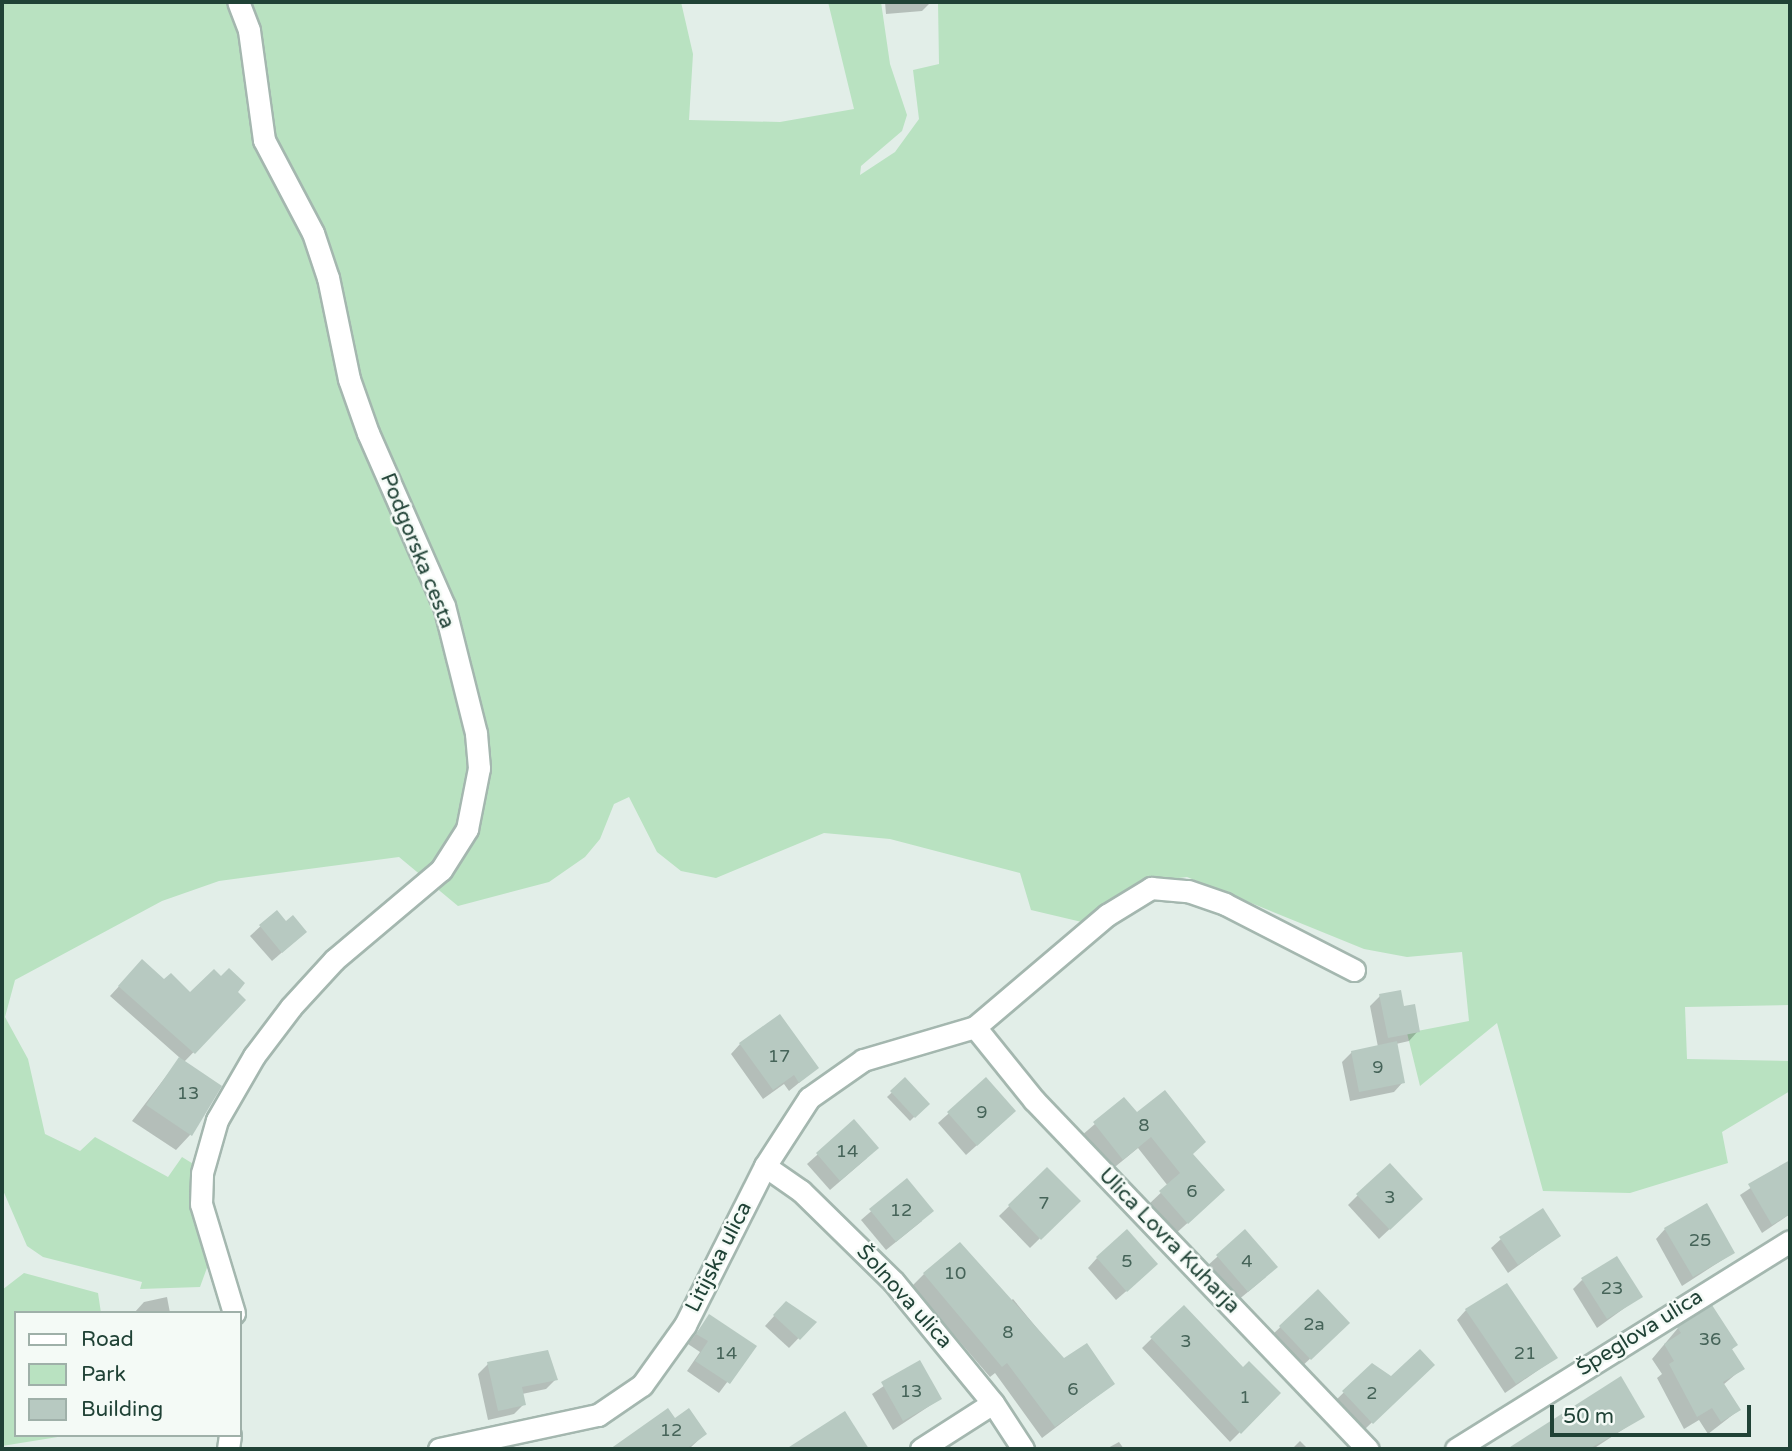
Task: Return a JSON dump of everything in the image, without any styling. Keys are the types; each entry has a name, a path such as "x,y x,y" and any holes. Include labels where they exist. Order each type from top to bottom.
{"street":[{"name":"Podgorska cesta","path":"233,1311 201,1204 202,1172 217,1120 254,1056 291,1007 334,960 441,870 467,829 479,768 468,696 444,606 364,422 313,233 264,140 249,30 238,2"},
{"path":"975,1027 1107,915 1151,888 1188,891 1225,904 1354,970"},
{"name":"Litijska ulica","path":"439,1449 598,1415 642,1385 685,1325 765,1166 809,1098 841,1073 887,1051 975,1027"},
{"name":"Ulica Lovra Kuharja","path":"975,1027 1034,1100 1368,1449"},
{"name":"Šolnova ulica","path":"765,1166 801,1191 885,1273 993,1403 1023,1449"},
{"name":"Špeglova ulica","path":"1456,1449 1790,1241"},
{"path":"921,1449 993,1403"}],"green space":[{"path":"2,2 681,2 693,54 689,120 780,122 854,109 828,2 881,2 890,64 907,115 902,131 861,166 860,175 895,152 919,119 913,70 939,64 938,2 1790,2 1790,1005 1685,1007 1687,1059 1790,1061 1790,1091 1722,1132 1728,1163 1630,1193 1543,1191 1497,1023 1420,1086 1407,1033 1469,1021 1462,952 1407,957 1364,949 1187,877 1145,882 1086,923 1031,910 1020,873 890,839 824,833 716,878 681,871 657,852 629,797 614,804 600,839 585,857 549,882 458,906 399,857 219,881 162,901 15,980 5,1017 28,1059 45,1134 80,1151 95,1137 168,1177 182,1157 195,1165 190,1179 193,1207 208,1265 200,1287 140,1289 142,1282 43,1257 27,1246 2,1188"},
{"path":"24,1273 98,1293 101,1311 14,1311 14,1437 58,1437 2,1446 2,1290"}],"building":[{"path":"277,910 286,921 293,915 307,932 282,953 259,925"},
{"path":"142,959 164,979 171,973 190,992 214,969 221,976 229,968 245,983 238,992 246,1000 195,1054 118,986"},
{"path":"1401,990 1404,1006 1415,1004 1420,1032 1388,1038 1379,994"},
{"path":"780,1014 819,1068 799,1083 794,1075 773,1090 739,1043"},
{"path":"1397,1041 1405,1083 1359,1092 1351,1051"},
{"path":"179,1057 222,1086 192,1136 146,1105"},
{"path":"905,1077 930,1104 915,1118 890,1091"},
{"path":"986,1077 1016,1111 977,1146 947,1112"},
{"path":"1165,1090 1206,1142 1193,1154 1225,1190 1188,1224 1159,1191 1180,1173 1151,1137 1123,1160 1093,1122 1124,1097 1137,1112"},
{"path":"854,1119 879,1148 840,1181 816,1153"},
{"path":"1790,1160 1790,1214 1772,1225 1748,1184"},
{"path":"1390,1163 1423,1199 1390,1230 1356,1194"},
{"path":"1047,1167 1081,1201 1041,1240 1008,1205"},
{"path":"907,1178 934,1211 896,1242 869,1209"},
{"path":"1707,1203 1735,1253 1693,1277 1664,1228"},
{"path":"1543,1208 1561,1236 1518,1265 1499,1237"},
{"path":"1127,1229 1158,1264 1127,1292 1096,1257"},
{"path":"1245,1229 1278,1267 1248,1292 1216,1255"},
{"path":"960,1242 1064,1358 1087,1343 1115,1384 1055,1427 1007,1363 1002,1367 923,1273"},
{"path":"1617,1256 1643,1297 1607,1319 1581,1278"},
{"path":"1507,1283 1558,1358 1516,1384 1465,1309"},
{"path":"1318,1289 1350,1323 1311,1360 1279,1326"},
{"path":"786,1301 817,1322 800,1340 773,1315"},
{"path":"1184,1305 1243,1367 1249,1361 1281,1393 1241,1434 1150,1337"},
{"path":"1712,1305 1738,1345 1732,1349 1745,1369 1723,1382 1741,1410 1721,1422 1712,1408 1697,1417 1669,1364 1674,1361 1664,1344 1681,1333 1677,1327"},
{"path":"709,1314 757,1346 730,1384 695,1361 708,1341 696,1334"},
{"path":"1420,1349 1435,1365 1373,1424 1342,1391 1372,1363 1391,1376"},
{"path":"548,1350 558,1380 522,1387 526,1405 498,1411 487,1362"},
{"path":"920,1360 942,1399 903,1421 881,1382"},
{"path":"1621,1376 1645,1417 1589,1449 1507,1449"},
{"path":"668,1408 675,1418 689,1408 707,1434 686,1449 610,1449"},
{"path":"845,1411 869,1449 786,1449"}]}
